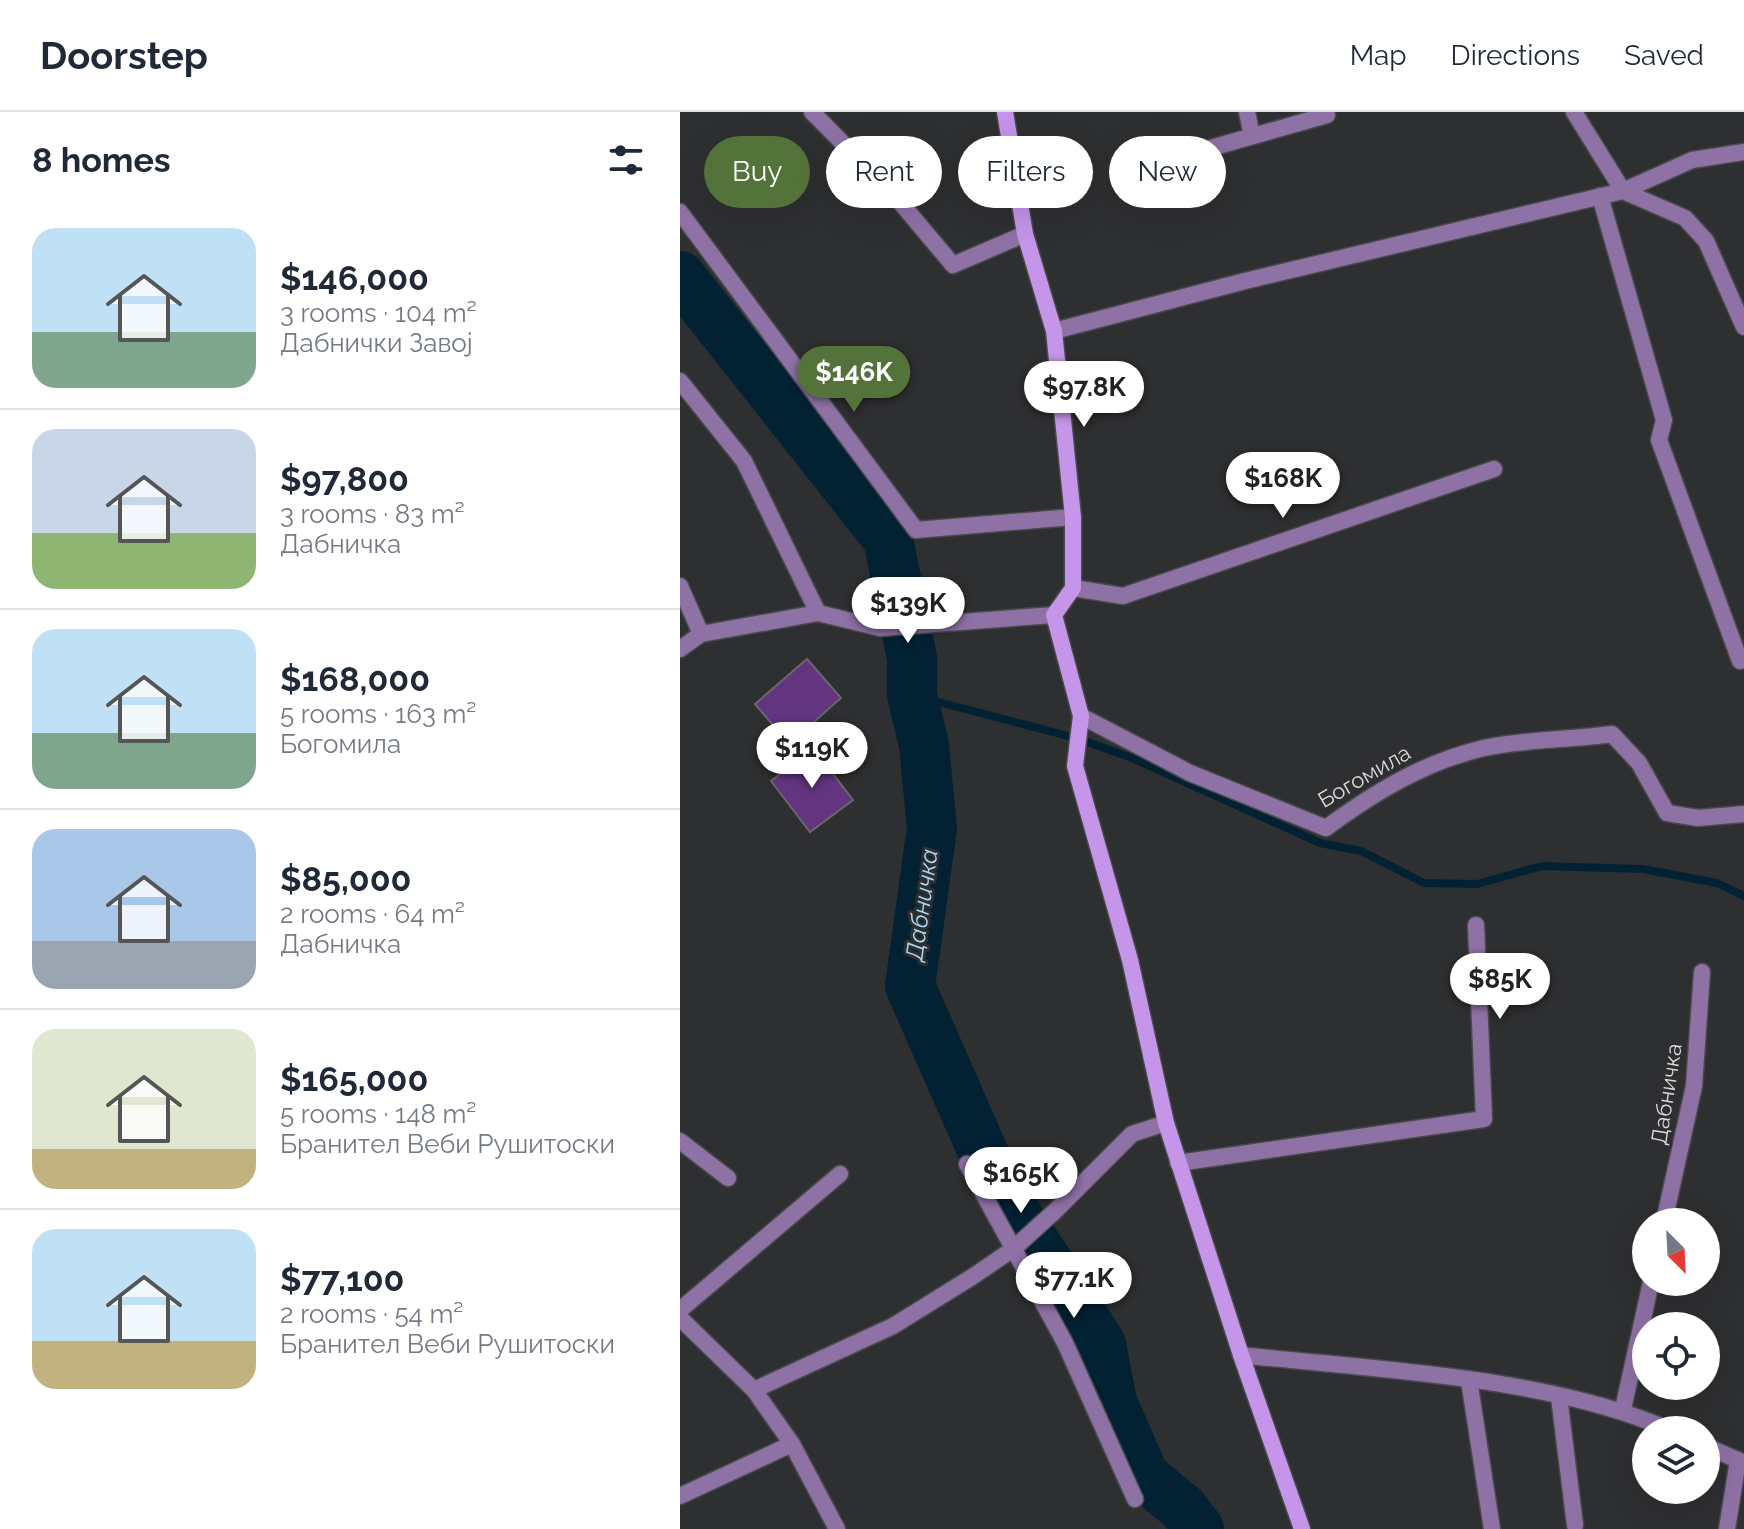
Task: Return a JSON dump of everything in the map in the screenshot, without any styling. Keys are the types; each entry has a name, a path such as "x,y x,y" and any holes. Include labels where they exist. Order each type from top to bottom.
{"street":[{"path":"812,112 895,196 953,265 1025,234"},
{"path":"1005,112 1025,234 1054,331 1073,517 1073,588 1054,615"},
{"path":"1247,112 1252,136"},
{"path":"1574,112 1623,191 1685,218 1706,241 1744,327"},
{"path":"1226,143 1327,115"},
{"path":"1054,331 1623,191 1692,160 1744,152"},
{"path":"1600,196 1664,420 1659,440 1740,661"},
{"path":"680,212 916,530 1073,517"},
{"path":"680,381 744,461 818,613"},
{"path":"1073,588 1123,596 1494,469"},
{"path":"680,586 701,634"},
{"path":"680,649 701,634 818,613 880,628 1054,615"},
{"path":"1054,615 1081,716 1075,766 1130,960 1166,1123 1241,1355 1302,1529"},
{"name":"Богомила","path":"1081,716 1190,773 1326,828 1368,797 1430,764 1486,748 1612,734 1639,763 1667,813 1698,818 1744,814"},
{"path":"1178,1163 1484,1119 1476,925"},
{"name":"Дабничка","path":"1667,1208 1694,1086 1702,972"},
{"path":"754,1390 893,1326 1013,1249 1132,1134 1166,1123"},
{"path":"680,1141 728,1178"},
{"path":"967,1164 1065,1343 1135,1499"},
{"path":"680,1310 840,1174"},
{"path":"1623,1409 1648,1296"},
{"path":"680,1318 754,1390 792,1444 837,1529"},
{"path":"1241,1355 1469,1380 1623,1409 1639,1416"},
{"path":"1469,1380 1492,1529"},
{"path":"1559,1397 1575,1525"},
{"path":"680,1496 792,1444"},
{"path":"1720,1452 1741,1461 1727,1529"}],"building":[{"path":"807,659 841,698 789,744 755,704"},
{"path":"814,749 853,800 810,832 771,781"}],"waterway":[{"name":"Дабничка","path":"680,276 888,539 912,658 912,695 924,745 932,828 910,986 998,1186 1101,1344 1112,1402 1144,1476 1183,1508 1199,1529"},
{"path":"912,695 1076,738 1132,758 1320,843 1361,851 1424,883 1477,884 1542,866 1643,869 1717,883 1744,896"}]}
